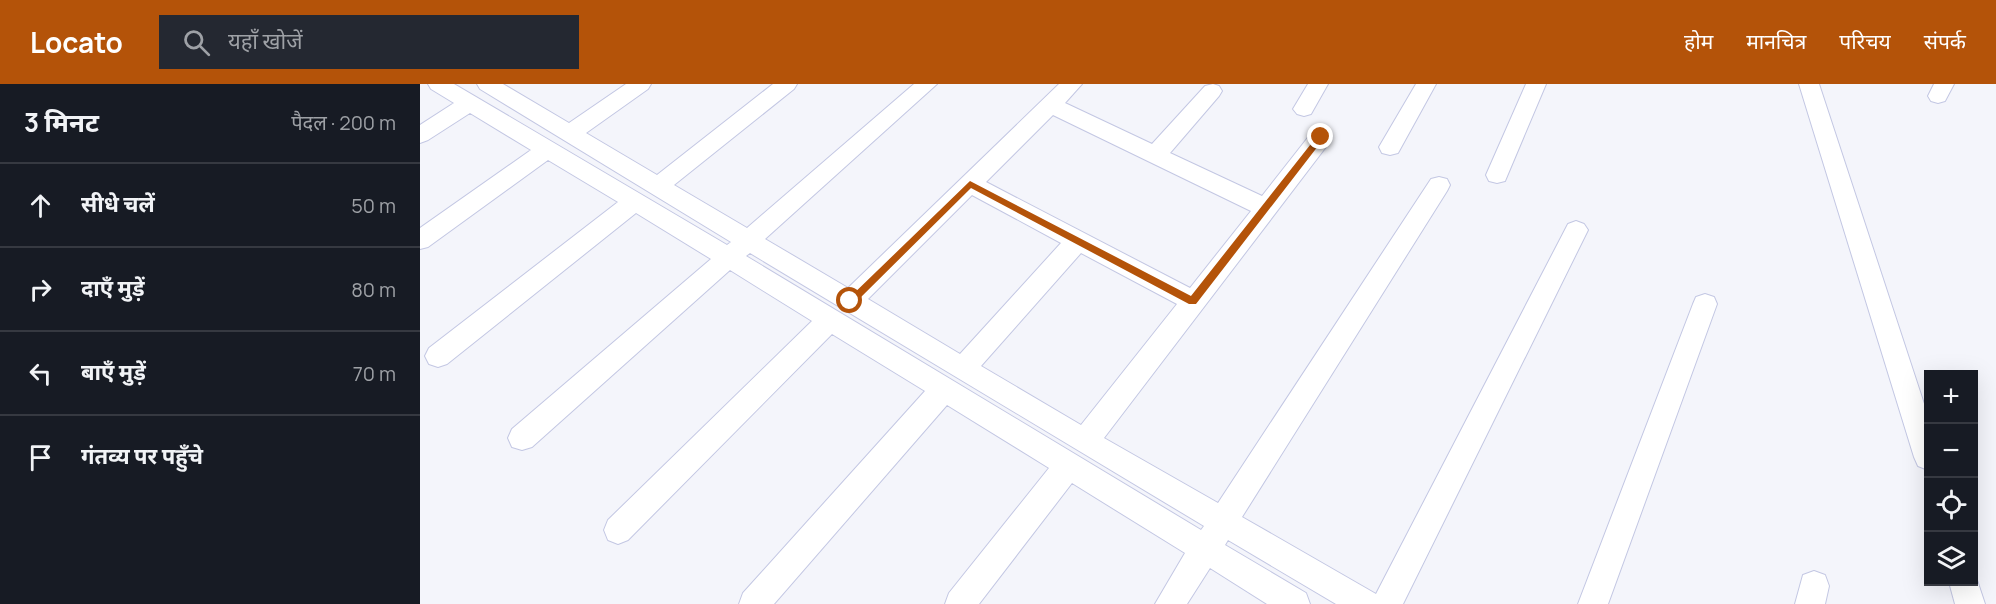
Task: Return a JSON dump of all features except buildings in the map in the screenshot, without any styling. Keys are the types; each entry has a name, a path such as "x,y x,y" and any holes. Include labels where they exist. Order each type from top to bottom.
{"street":[{"path":"438,84 487,90 571,133 963,369 1365,604"},
{"path":"571,133 641,84"},
{"path":"658,186 787,84"},
{"path":"522,438 927,84"},
{"path":"850,301 1072,84"},
{"path":"1304,109 1318,84"},
{"path":"1390,147 1426,84"},
{"path":"1497,175 1536,84"},
{"path":"1809,84 1924,441"},
{"path":"420,135 487,90"},
{"path":"487,90 547,148 1295,604"},
{"path":"1155,155 1212,91"},
{"path":"1050,105 1266,208"},
{"path":"1085,441 1321,137"},
{"path":"420,240 547,148"},
{"path":"970,184 1193,302"},
{"path":"1170,604 1439,185"},
{"path":"438,356 635,201"},
{"path":"1387,604 1576,230"},
{"path":"963,369 1077,241"},
{"path":"1593,604 1705,304"},
{"path":"618,530 830,320"},
{"path":"754,604 943,390"},
{"path":"960,604 1068,466"},
{"path":"1965,586 1970,604"}],"route":[{"path":"850,301 970,184 1193,302 1321,137"}]}
